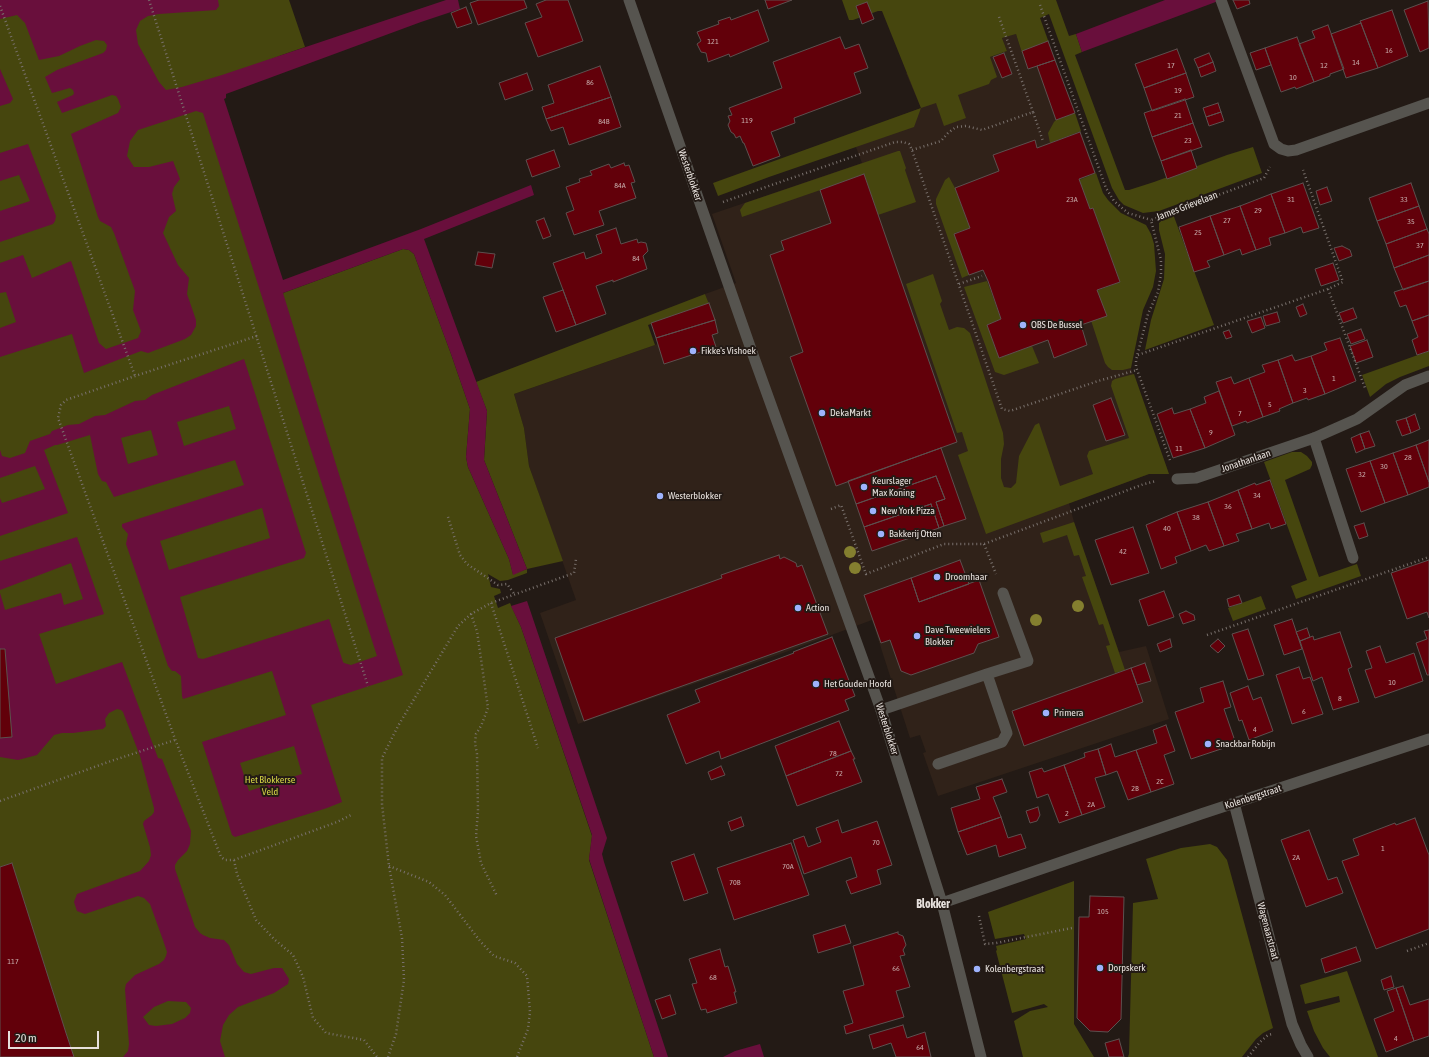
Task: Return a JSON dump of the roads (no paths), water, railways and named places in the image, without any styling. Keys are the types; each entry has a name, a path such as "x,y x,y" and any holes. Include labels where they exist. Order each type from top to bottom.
{"street":[{"name":"Westerblokker","path":"628,0 881,710 942,903 981,1057"},
{"path":"1222,4 1274,144 1281,149 1288,151 1296,150 1429,103"},
{"name":"Jonathanlaan","path":"1177,479 1196,478 1314,438 1357,419 1405,385 1429,376"},
{"path":"1314,438 1353,558"},
{"path":"881,710 1028,661 1003,593"},
{"path":"938,764 1002,742 1007,733 987,674"},
{"name":"Kolenbergstraat","path":"942,903 1429,738"},
{"name":"Wagenaarstraat","path":"1234,803 1292,1024 1308,1057"}],"place":[{"name":"OBS De Bussel","path":"1023,325"},
{"name":"Fikke's Vishoek","path":"693,351"},
{"name":"DekaMarkt","path":"822,413"},
{"name":"Keurslager Max Koning","path":"864,487"},
{"name":"Westerblokker","path":"660,496"},
{"name":"New York Pizza","path":"873,511"},
{"name":"Bakkerij Otten","path":"881,534"},
{"name":"Droomhaar","path":"937,577"},
{"name":"Action","path":"798,608"},
{"name":"Dave Tweewielers Blokker","path":"917,636"},
{"name":"Het Gouden Hoofd","path":"816,684"},
{"name":"Primera","path":"1046,713"},
{"name":"Snackbar Robijn","path":"1208,744"},
{"name":"Dorpskerk","path":"1100,968"},
{"name":"Kolenbergstraat","path":"977,969"}],"district":[{"name":"Blokker","path":"933,904"}],"park label":[{"name":"Het Blokkerse Veld","path":"270,786"}]}
